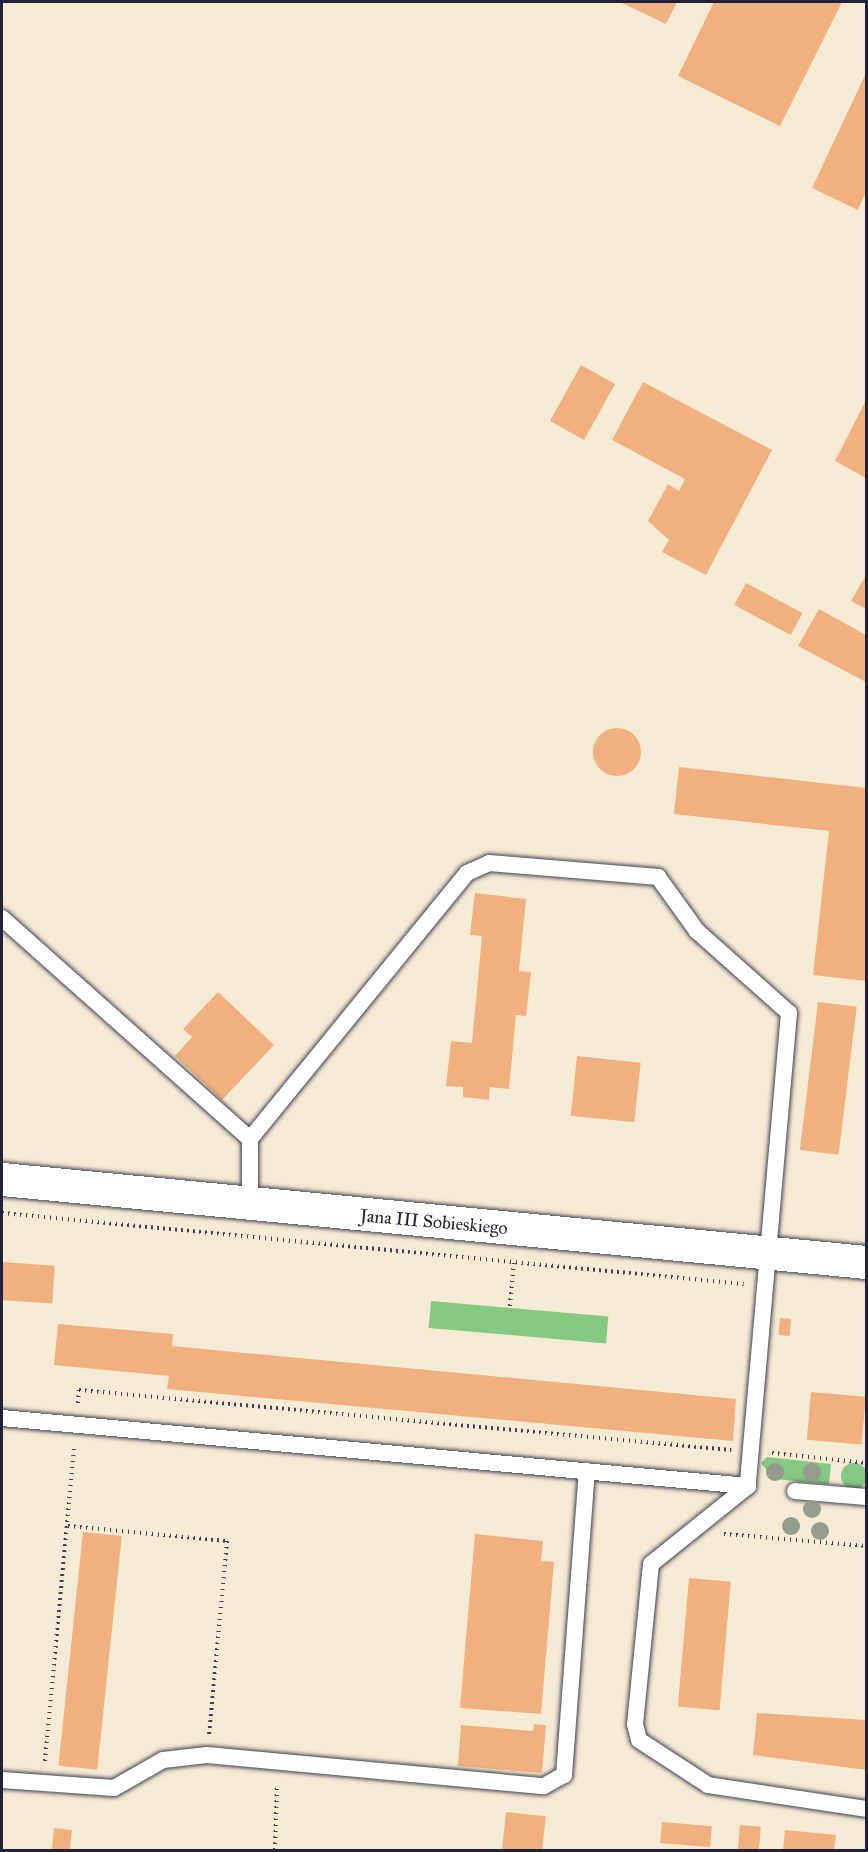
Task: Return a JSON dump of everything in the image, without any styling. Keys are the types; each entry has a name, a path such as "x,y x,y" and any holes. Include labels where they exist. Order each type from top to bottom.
{"main road":[{"name":"Jana III Sobieskiego","path":"2,1179 250,1205 867,1262"}],"lane":[{"path":"250,1205 250,1139 467,873 489,863 658,877 697,931 789,1013 748,1486 651,1564 635,1724 639,1740 708,1785 867,1809"},
{"path":"2,918 250,1139"},
{"path":"2,1418 748,1486"},
{"path":"2,1780 114,1788 163,1760 207,1755 529,1788 564,1775 587,1471"},
{"path":"795,1491 867,1497"}],"path":[{"path":"2,1214 752,1284"},
{"path":"510,1306 514,1262"},
{"path":"44,1770 79,1390 867,1463"},
{"path":"68,1526 226,1541 207,1755"},
{"path":"714,1533 867,1546"},
{"path":"269,1784 280,1785 275,1851"}],"green space":[{"path":"431,1301 608,1317 606,1343 429,1328"},
{"path":"767,1457 831,1464 829,1484 774,1479 761,1463"},
{"path":"854,1463 863,1467 867,1476 863,1485 854,1489 845,1485 841,1476 845,1467"}],"building":[{"path":"620,2 677,2 666,24"},
{"path":"714,2 842,2 780,126 678,76"},
{"path":"866,73 866,192 858,210 812,188"},
{"path":"581,365 615,384 584,440 550,421"},
{"path":"643,382 772,450 706,575 662,552 669,540 648,521 668,484 679,491 685,479 612,440"},
{"path":"866,400 866,478 835,461"},
{"path":"866,575 866,609 851,601"},
{"path":"746,583 803,613 791,635 734,605"},
{"path":"819,609 866,635 866,682 798,646"},
{"path":"612,728 622,728 637,738 641,752 640,761 631,772 622,776 612,776 597,766 593,757 593,747 603,732"},
{"path":"679,767 866,788 866,981 813,975 829,831 674,814"},
{"path":"475,893 526,899 519,971 531,972 526,1016 516,1015 509,1089 490,1087 489,1100 463,1097 463,1087 446,1086 451,1041 472,1043 482,936 470,935"},
{"path":"218,992 274,1045 222,1100 175,1056 192,1037 183,1029"},
{"path":"818,1002 857,1007 839,1155 800,1150"},
{"path":"577,1056 641,1063 634,1122 571,1116"},
{"path":"2,1262 55,1266 52,1304 2,1300"},
{"path":"780,1318 791,1319 789,1336 779,1335"},
{"path":"58,1324 173,1334 172,1346 736,1399 733,1441 167,1389 169,1376 54,1365"},
{"path":"811,1392 866,1397 862,1445 807,1440"},
{"path":"83,1532 122,1536 97,1770 58,1766"},
{"path":"475,1534 543,1541 541,1561 554,1562 541,1714 460,1708"},
{"path":"689,1578 731,1582 720,1710 678,1707"},
{"path":"757,1713 866,1720 866,1770 753,1755"},
{"path":"534,1724 546,1725 542,1773 458,1766 461,1725 533,1731"},
{"path":"506,1812 546,1816 542,1850 502,1850"},
{"path":"662,1822 712,1826 710,1847 660,1843"},
{"path":"740,1825 761,1827 759,1850 738,1850"},
{"path":"54,1828 72,1830 70,1850 52,1850"},
{"path":"785,1830 836,1835 834,1850 783,1850"}]}
